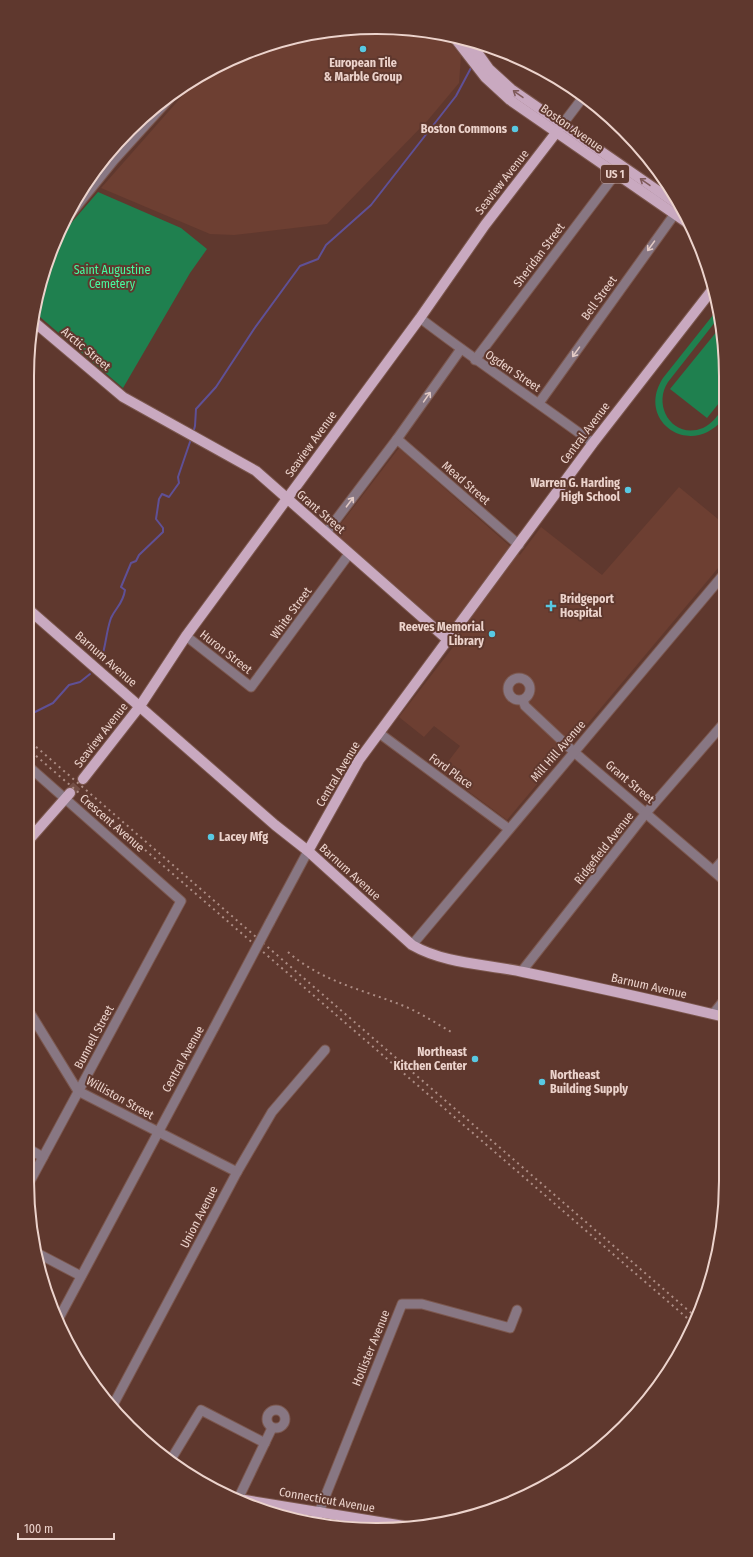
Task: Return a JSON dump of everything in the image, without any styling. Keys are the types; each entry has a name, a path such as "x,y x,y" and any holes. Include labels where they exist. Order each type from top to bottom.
{"main road":[{"name":"Boston Avenue","path":"464,46 474,55 510,100 559,129 590,151 615,174 660,193 675,209"},
{"name":"Boston Avenue","path":"471,48 474,55"},
{"name":"Seaview Avenue","path":"83,779 140,706 186,636 420,318 485,225 559,129"},
{"name":"Boston Avenue","path":"590,151 621,165 669,199"},
{"name":"Central Avenue","path":"308,851 359,760 593,443 708,295"},
{"name":"Arctic Street","path":"38,326 123,397"},
{"name":"Grant Street","path":"123,397 256,471 448,640"},
{"name":"Barnum Avenue","path":"34,614 275,825 308,851 412,945 428,953 444,957 522,971 719,1016"},
{"path":"34,834 67,796"},
{"name":"Connecticut Avenue","path":"259,1502 380,1523"},
{"name":"Hollister Avenue","path":"318,1517 320,1512"}],"street":[{"path":"559,129 580,101"},
{"name":"Sheridan Street","path":"475,360 621,165"},
{"name":"Bell Street","path":"539,403 677,212"},
{"name":"Ogden Street","path":"420,318 475,360 539,403 593,443"},
{"path":"326,533 397,439 460,349"},
{"name":"Mead Street","path":"397,439 519,545"},
{"name":"White Street","path":"252,687 350,554"},
{"name":"Mill Hill Avenue","path":"412,945 719,580"},
{"name":"Huron Street","path":"186,636 252,687"},
{"name":"Grant Street","path":"523,700 525,706 574,752 719,875"},
{"name":"Ridgefield Avenue","path":"522,971 646,813 719,729"},
{"name":"Ford Place","path":"379,733 509,829"},
{"name":"Crescent Avenue","path":"34,770 67,796 181,900"},
{"name":"Central Avenue","path":"61,1314 308,851"},
{"path":"714,870 719,865"},
{"name":"Bunnell Street","path":"34,1173 181,900"},
{"path":"713,1014 719,1006"},
{"name":"Williston Street","path":"34,1019 78,1091 237,1172"},
{"name":"Union Avenue","path":"115,1401 237,1172 272,1112 325,1050"},
{"path":"34,1152 43,1157"},
{"path":"43,1256 81,1276"},
{"name":"Hollister Avenue","path":"320,1512 402,1304 422,1304 510,1328 518,1310"},
{"path":"173,1456 201,1410 265,1443"},
{"path":"240,1495 272,1428"}],"shaded area":[{"path":"376,34 421,37 450,43 461,56 459,83 428,120 327,224 234,235 210,234 101,188 185,92 225,69 266,52 332,37"},
{"name":"Bridgeport Hospital","path":"399,448 520,555 541,527 602,575 679,487 719,520 719,567 507,820 441,771 460,746 434,726 424,737 399,717 457,642 333,534"}],"green space":[{"name":"Saint Augustine Cemetery","path":"98,192 181,228 207,249 190,273 123,388 40,317 52,266 69,226"},
{"path":"713,315 714,323 668,382 662,401 668,418 675,425 683,429 692,430 703,428 712,422 719,414 719,422 710,430 696,436 683,435 670,430 661,420 656,408 656,394 663,378"},
{"path":"716,332 719,403 707,418 670,389"}],"waterway":[{"path":"193,433 196,409 216,387 254,329 300,266 318,259 326,245 371,205 456,96 472,66"},
{"path":"101,660 109,623 123,599 125,590 121,587 131,563 136,561 139,555 163,532 163,528 156,519 159,499 162,494 169,497 179,483 178,477 191,439"},
{"path":"34,712 53,703 69,685 80,682 90,674"}],"tunnel":[{"path":"70,793 83,779"}],"railway":[{"path":"34,745 692,1314"},
{"path":"34,754 689,1320"},
{"path":"288,952 315,971 329,978 410,1009 453,1033"}],"place":[{"name":"European Tile & Marble Group","path":"363,49"},
{"name":"Boston Commons","path":"515,129"},
{"name":"Warren G. Harding High School","path":"628,490"},
{"name":"Bridgeport Hospital","path":"551,606"},
{"name":"Reeves Memorial Library","path":"492,634"},
{"name":"Lacey Mfg","path":"211,837"},
{"name":"Northeast Kitchen Center","path":"475,1059"},
{"name":"Northeast Building Supply","path":"542,1082"}]}
